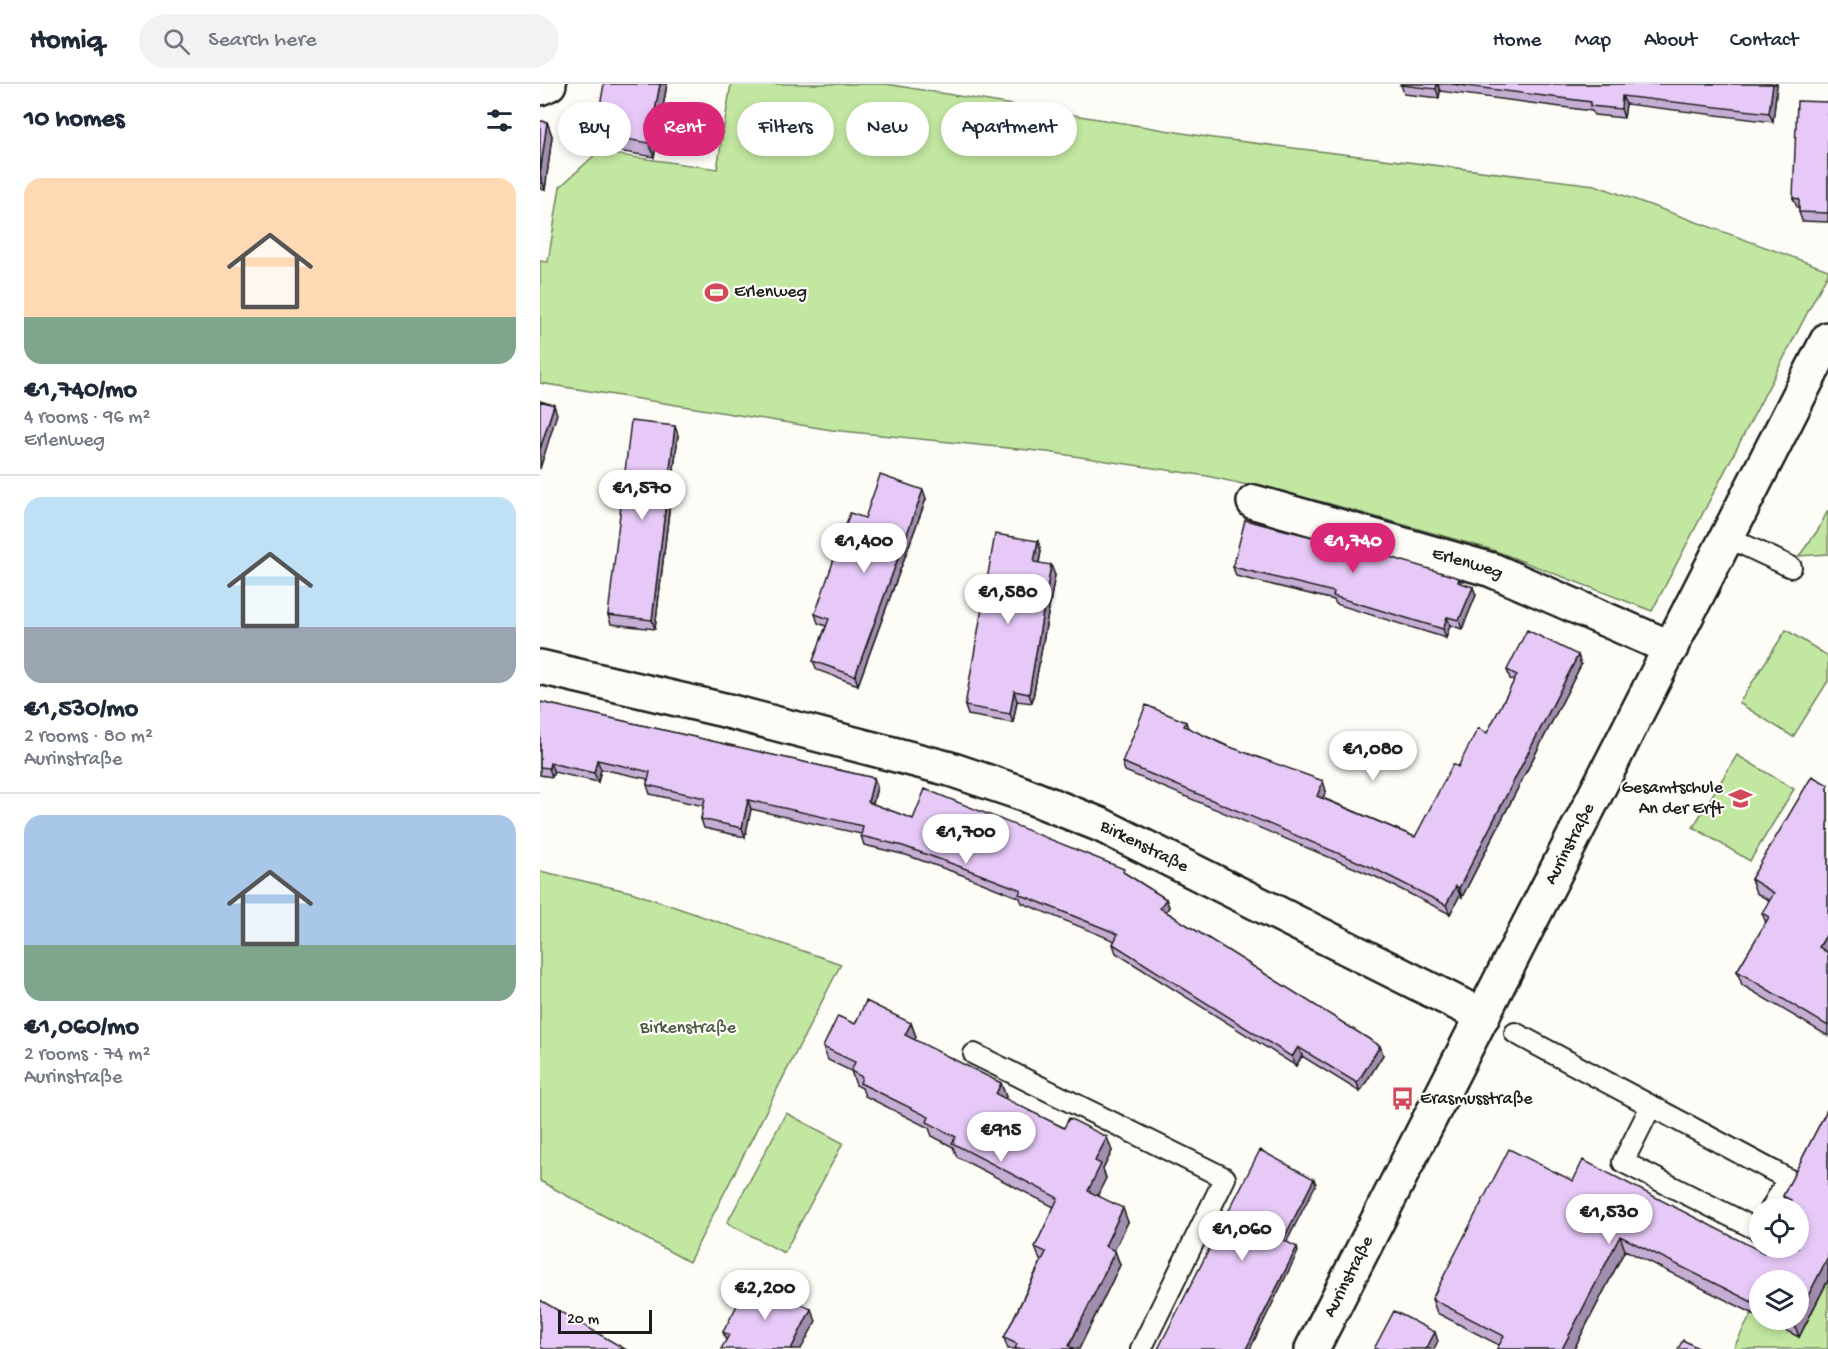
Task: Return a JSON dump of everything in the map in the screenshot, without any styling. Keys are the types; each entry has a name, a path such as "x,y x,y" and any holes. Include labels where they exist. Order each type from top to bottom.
{"street":[{"path":"540,88 549,84"},
{"name":"Aurinstraße","path":"1312,1349 1828,339"},
{"name":"Erlenweg","path":"1254,502 1491,570 1671,648"},
{"name":"Birkenstraße","path":"540,667 735,712 950,769 1018,792 1101,825 1483,1016"}],"lane":[{"path":"1727,537 1791,567"},
{"path":"1515,1033 1788,1179 1777,1198"},
{"path":"974,1054 1225,1178 1141,1349"},
{"path":"1651,1106 1623,1162 1749,1225"}],"green space":[{"path":"731,84 886,84 995,102 941,102 941,156 1077,156 1077,116 1213,138 1595,185 1828,270 1828,273 1652,611 1493,550 1327,503 1207,476 1047,452 832,430 540,383 540,261 548,262 560,187 594,156 626,156 717,169 719,156 725,156 725,120"},
{"path":"1828,510 1828,554 1799,556 1818,530"},
{"path":"1786,630 1828,656 1828,681 1793,737 1739,703"},
{"path":"1737,755 1794,789 1750,861 1693,827"},
{"name":"Birkenstraße","path":"540,871 631,892 841,964 689,1262 540,1181"},
{"path":"786,1113 843,1143 784,1253 727,1223"},
{"path":"1828,1280 1828,1349 1733,1349 1749,1319 1749,1330 1785,1330 1799,1337 1803,1330 1809,1330 1809,1317"}],"building":[{"path":"604,84 660,84 657,102 643,102 643,142 631,140 631,102 601,102"},
{"path":"1401,84 1437,84 1436,89"},
{"path":"1451,84 1773,84 1769,113 1622,96 1621,109 1590,106 1591,102"},
{"path":"1797,101 1828,102 1828,213 1799,212 1799,199 1793,198"},
{"path":"540,121 547,122 540,174"},
{"path":"540,401 554,405 540,449"},
{"path":"631,421 675,426 652,620 608,615"},
{"path":"880,475 923,490 855,676 813,661 829,619 815,614 850,513 865,518"},
{"path":"1245,520 1390,557 1459,578 1458,582 1473,587 1459,620 1447,617 1443,629 1333,596 1334,592 1233,567"},
{"path":"995,534 1038,541 1034,562 1051,565 1029,694 1014,691 1010,714 965,706"},
{"path":"1527,630 1578,655 1459,888 1456,886 1446,905 1373,868 1122,762 1146,705 1186,722 1184,726 1222,744 1323,781 1317,796 1415,837 1453,764 1458,767 1478,728 1487,733 1517,675 1507,670"},
{"path":"540,702 874,778 868,802 913,819 925,789 1124,869 1123,872 1166,899 1160,908 1380,1046 1357,1083 1298,1047 1292,1057 1113,944 1118,934 1019,894 1021,890 961,867 903,846 861,836 863,826 748,800 742,828 701,819 705,798 647,785 650,772 597,760 594,773 550,763 549,768 540,767"},
{"path":"1812,776 1828,785 1828,932 1819,947 1828,953 1828,1026 1737,971 1769,917 1762,913 1774,893 1751,879"},
{"path":"866,1001 911,1023 905,1035 1001,1083 996,1094 1064,1128 1069,1118 1107,1137 1095,1161 1101,1164 1088,1191 1123,1208 1105,1246 1115,1251 1069,1346 1075,1349 1015,1349 1017,1344 1004,1338 1046,1252 1035,1247 1058,1198 952,1143 956,1137 927,1122 929,1117 860,1083 862,1077 851,1071 855,1062 823,1047 838,1016 855,1024"},
{"path":"1828,1108 1828,1257 1809,1294 1809,1270 1749,1270 1749,1300 1620,1236 1562,1349 1497,1349 1504,1336 1432,1299 1509,1149 1573,1181 1583,1160 1749,1245 1749,1258 1809,1258 1809,1198 1783,1196"},
{"path":"1260,1150 1314,1179 1283,1240 1297,1247 1246,1349 1158,1349"},
{"path":"750,1281 811,1309 791,1349 721,1349 729,1335 723,1332"},
{"path":"540,1300 625,1349 544,1349 540,1347"},
{"path":"1394,1311 1435,1332 1426,1349 1374,1349"},
{"path":"1683,1340 1700,1349 1678,1349"}],"place":[{"name":"Erlenweg","path":"716,292"},
{"name":"Gesamtschule An der Erft","path":"1741,798"},
{"name":"Erasmusstraße","path":"1402,1099"}]}
